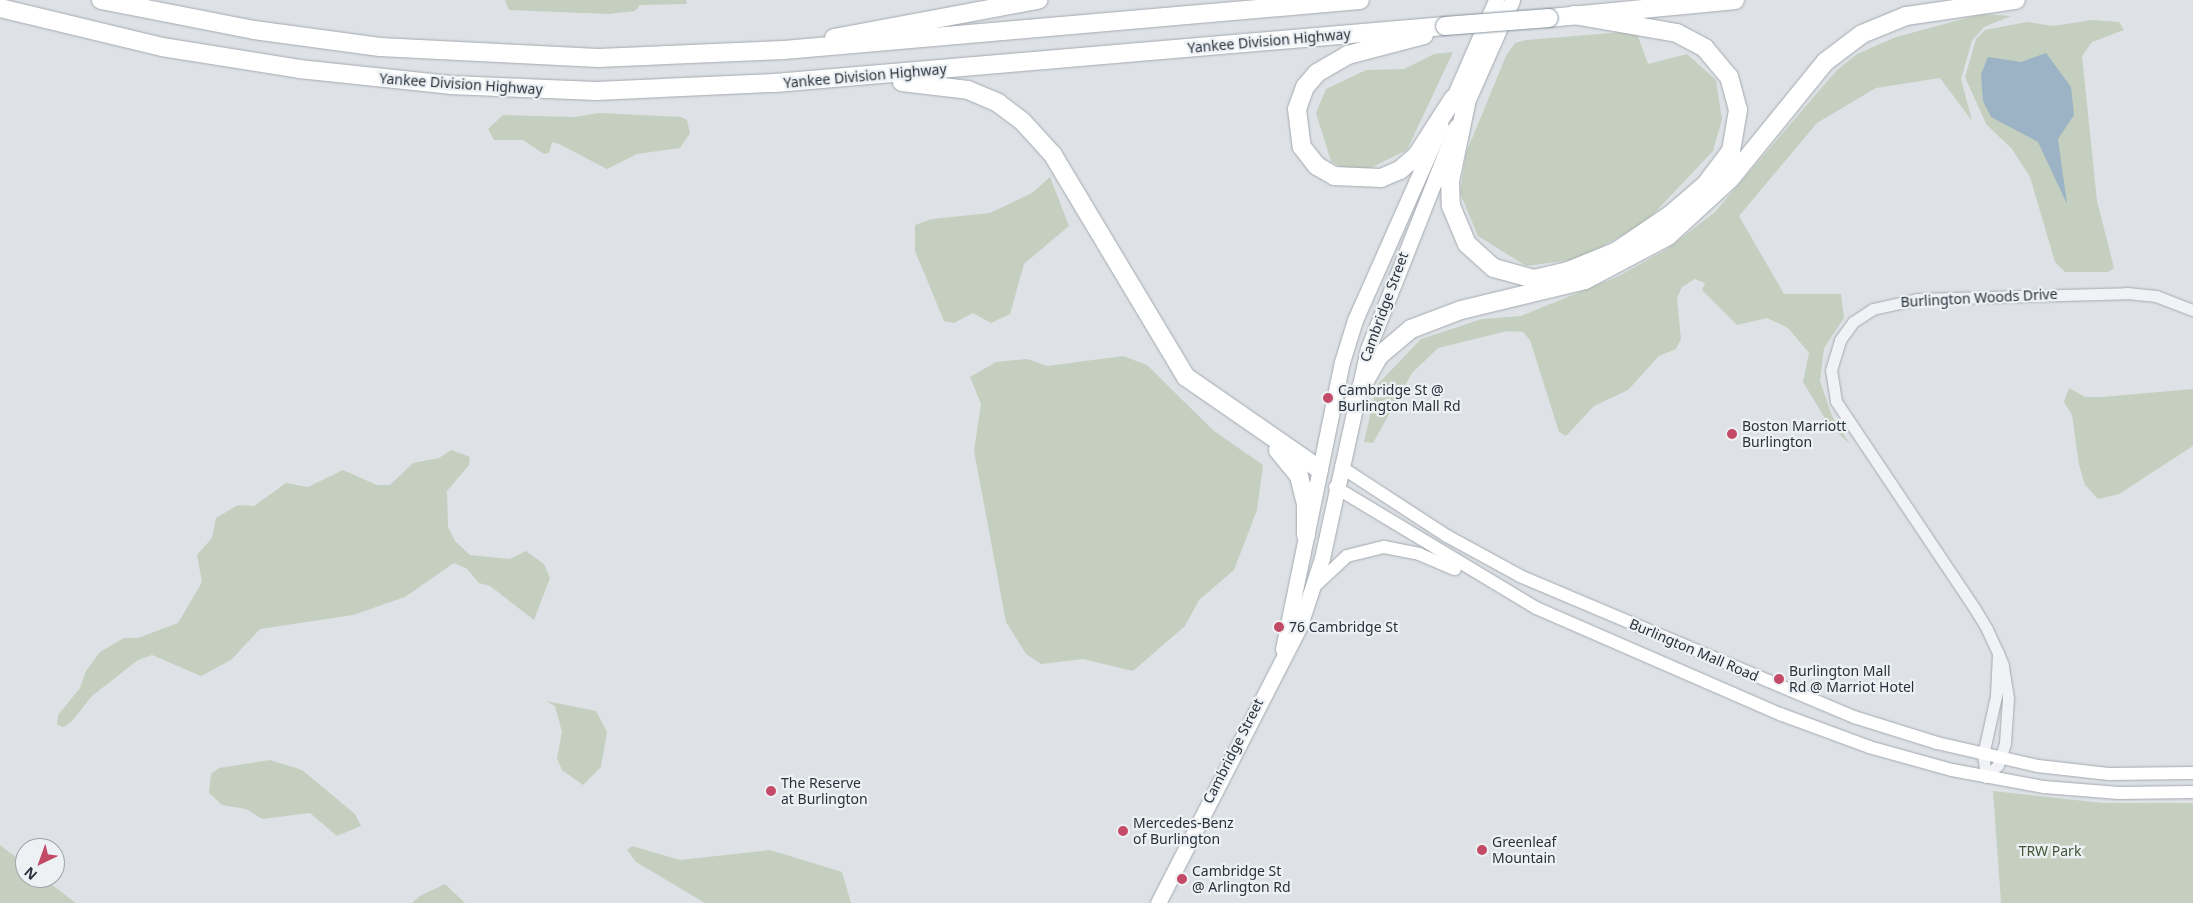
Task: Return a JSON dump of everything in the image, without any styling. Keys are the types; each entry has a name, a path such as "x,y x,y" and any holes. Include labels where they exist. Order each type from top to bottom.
{"highway":[{"path":"101,0 254,30 446,53 598,58 784,50 1360,0"},
{"path":"784,50 855,32 1038,0"},
{"name":"Yankee Division Highway","path":"0,8 84,29 230,59 450,85 652,91 804,81 1574,16 1735,0"},
{"path":"1354,400 1379,356 1411,329 1461,310 1585,280 1668,236 1725,185 1825,62 1862,34 1906,16 2016,0"},
{"path":"0,16 84,29"},
{"path":"1459,102 1450,181 1451,206 1467,244 1494,268 1528,279 1550,277 1617,251 1670,215 1706,184 1730,151 1738,110 1730,77 1705,48 1678,33 1574,16"},
{"path":"1445,26 1348,55 1322,69 1300,97 1296,130 1308,156 1329,174 1356,181 1381,178 1400,170 1417,155 1459,102"},
{"path":"804,81 951,86 982,95 1010,112 1053,155 1177,366 1230,409 1293,465 1306,505 1306,535"},
{"path":"1230,409 1319,469"}],"main road":[{"name":"Cambridge Street","path":"1158,903 1282,653 1300,625 1314,586 1354,400 1383,302 1496,0"},
{"name":"Cambridge Street","path":"1282,653 1319,469 1355,320 1459,102 1512,0"},
{"path":"1319,469 1341,467"},
{"name":"Burlington Mall Road","path":"1341,467 1447,536 1520,576 1834,710 2001,759 2109,774 2193,773"},
{"path":"1319,469 1335,487"},
{"name":"Burlington Mall Road","path":"1335,487 1500,590"},
{"name":"Burlington Mall Road","path":"1314,586 1347,556 1384,548 1419,554 1788,717 1888,753 1986,777 2092,792 2193,792"}],"street":[{"name":"Burlington Woods Drive","path":"2001,759 2008,698 1998,653 1975,609 1836,401 1830,370 1840,340 1853,322 1873,309 1917,300 2127,292 2164,298 2193,310"},
{"path":"1986,777 1983,755 1996,696 1998,653"},
{"path":"1986,777 2001,759"}],"green space":[{"path":"505,0 686,0 687,4 640,5 635,11 609,14 509,10"},
{"path":"1982,14 2011,16 1984,27 1972,41 1961,79 1972,121 1940,78 1876,88 1817,123 1739,216 1784,294 1841,294 1844,318 1824,348 1820,381 1832,416 1850,444 1829,425 1803,382 1809,353 1788,328 1767,318 1737,325 1702,290 1705,283 1695,279 1682,287 1677,298 1681,339 1676,349 1659,356 1628,390 1594,406 1566,436 1559,432 1530,340 1523,332 1507,331 1438,348 1412,373 1373,443 1364,442 1377,385 1421,339 1482,319 1521,316 1619,276 1667,249 1715,212 1836,71 1857,54 1896,37"},
{"path":"2092,20 2119,22 2124,30 2092,42 2082,56 2097,201 2114,268 2108,272 2065,272 2055,262 2030,177 2012,149 1986,124 1965,77 1976,39 1985,30 2027,22 2053,26"},
{"path":"1636,31 1648,64 1687,54 1716,80 1722,119 1713,151 1645,223 1579,259 1526,266 1478,236 1460,193 1466,153 1506,56 1515,43 1526,40"},
{"path":"1453,52 1407,150 1366,170 1344,169 1331,161 1316,113 1326,89 1366,70 1404,69 1434,54"},
{"path":"599,113 681,117 687,120 690,133 680,148 637,154 607,169 552,142 549,153 544,154 523,140 494,140 488,129 503,115 575,117"},
{"path":"1050,177 1069,226 1024,264 1010,314 991,323 973,313 954,323 944,321 915,251 915,225 932,219 990,213 1032,193"},
{"path":"1123,356 1147,365 1214,431 1263,465 1257,510 1234,570 1199,600 1185,626 1133,671 1083,659 1041,664 1026,654 1006,622 974,451 981,404 970,377 996,362 1027,359 1047,366"},
{"path":"2069,388 2085,397 2193,389 2193,446 2119,494 2098,499 2085,485 2079,465 2072,415 2064,402"},
{"path":"451,450 470,457 469,465 447,491 448,527 455,541 470,555 510,559 526,551 544,564 550,578 534,620 490,586 479,583 467,569 454,563 405,597 353,615 260,629 231,660 201,676 152,655 138,660 92,696 72,721 64,727 57,725 58,715 80,688 86,671 100,652 124,638 138,638 178,623 202,582 197,555 212,538 216,518 238,505 254,506 286,483 308,487 343,470 377,485 390,485 413,463 439,458"},
{"path":"546,701 596,711 607,732 601,767 583,785 562,770 557,758 562,732 555,706"},
{"path":"270,760 302,770 355,814 361,826 337,836 310,813 262,819 246,809 222,805 209,793 211,774 219,768"},
{"name":"TRW Park","path":"1993,791 2103,803 2193,803 2193,903 2001,903"},
{"path":"0,845 15,856 15,888 56,888 76,903 0,903"},
{"path":"632,846 680,860 770,850 842,872 851,903 705,903 636,862 627,850"},
{"path":"445,884 465,903 412,903 420,896"}],"water":[{"path":"2046,53 2071,87 2074,115 2058,139 2067,204 2038,142 1991,117 1983,101 1981,74 1988,57 2021,62"}],"place":[{"name":"Cambridge St @ Burlington Mall Rd","path":"1328,398"},
{"name":"Boston Marriott Burlington","path":"1732,434"},
{"name":"76 Cambridge St","path":"1279,627"},
{"name":"Burlington Mall Rd @ Marriot Hotel","path":"1779,679"},
{"name":"The Reserve at Burlington","path":"771,791"},
{"name":"Mercedes-Benz of Burlington","path":"1123,831"},
{"name":"Greenleaf Mountain","path":"1482,850"},
{"name":"Cambridge St @ Arlington Rd","path":"1182,879"}]}
